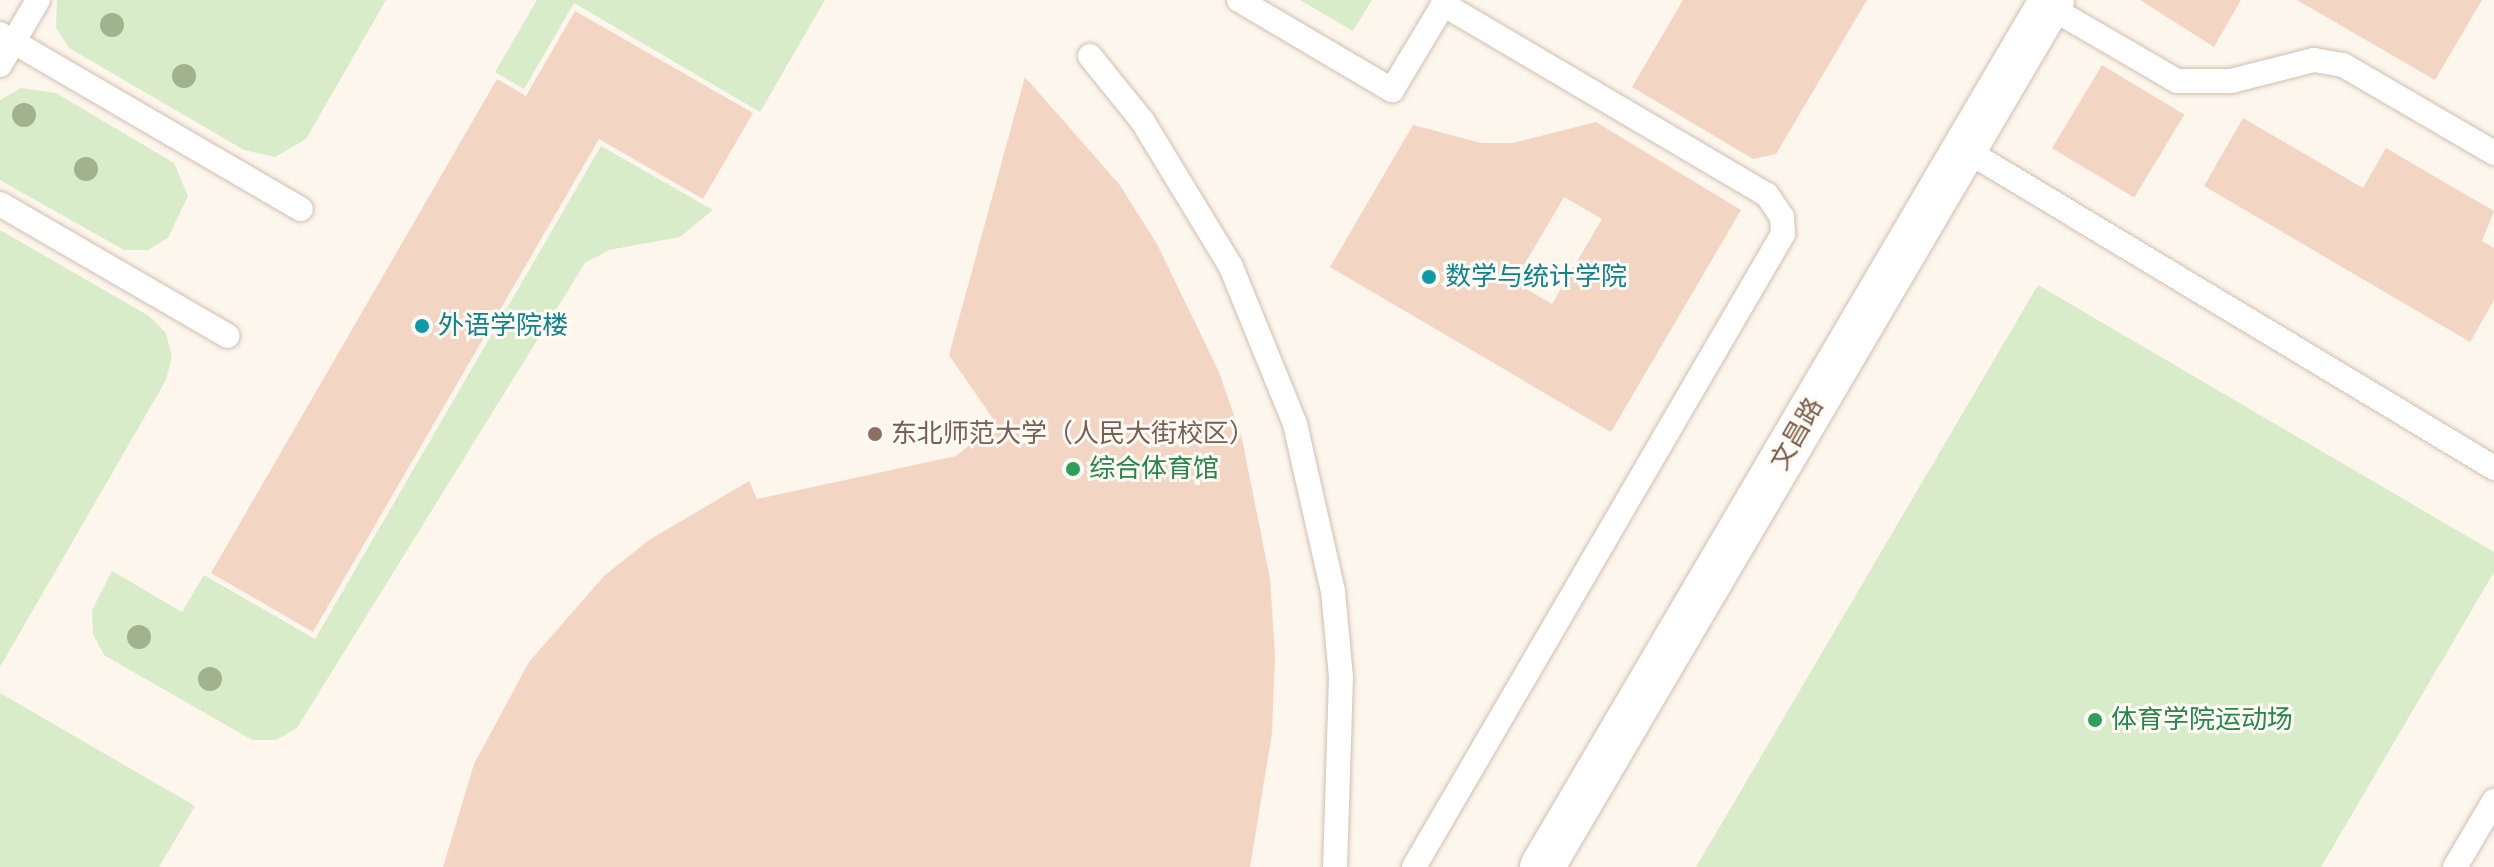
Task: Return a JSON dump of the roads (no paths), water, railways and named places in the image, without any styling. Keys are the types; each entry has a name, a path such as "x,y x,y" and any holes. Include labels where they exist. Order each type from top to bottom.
{"street":[{"name":"文昌路","path":"1542,867 2050,3"}],"lane":[{"path":"0,65 7,38 38,0"},
{"path":"1239,0 1392,90 1444,2 1767,195 1782,217 1783,234 1414,867"},
{"path":"2050,3 2177,81 2231,81 2314,60 2343,65 2494,153"},
{"path":"7,38 301,209"},
{"path":"1090,56 1143,122 1224,254 1266,344 1295,424 1333,591 1341,677 1335,867"},
{"path":"1964,149 2494,468"},
{"path":"0,204 228,336"},
{"path":"2455,867 2491,813"}],"place":[{"name":"数学与统计学院","path":"1429,277"},
{"name":"外语学院楼","path":"422,326"},
{"name":"东北师范大学（人民大街校区）","path":"875,434"},
{"name":"综合体育馆","path":"1073,469"},
{"name":"体育学院运动场","path":"2095,720"}]}
